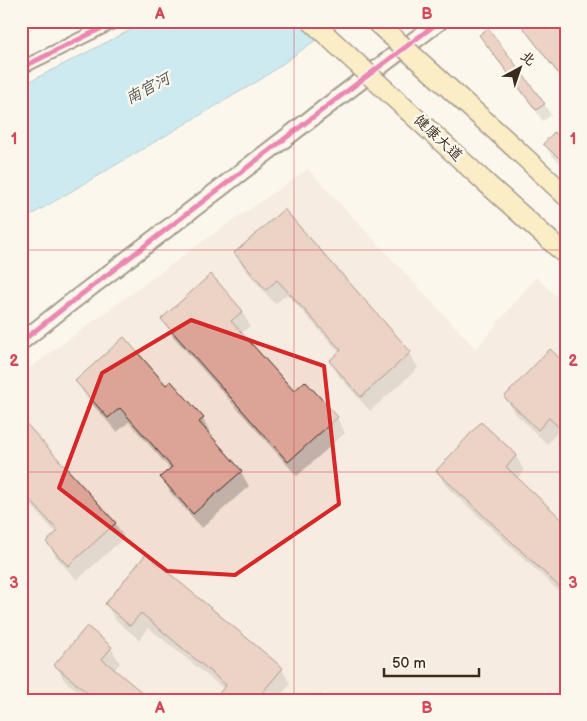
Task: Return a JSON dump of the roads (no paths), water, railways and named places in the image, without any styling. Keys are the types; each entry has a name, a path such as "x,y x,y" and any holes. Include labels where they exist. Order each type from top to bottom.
{"main road":[{"name":"健康大道","path":"311,21 566,255"},
{"path":"375,21 566,196"}],"street":[{"path":"21,68 116,21"},
{"path":"21,342 440,21"}],"water":[{"name":"南官河","path":"148,21 342,21 263,78 21,221 21,86"}]}
